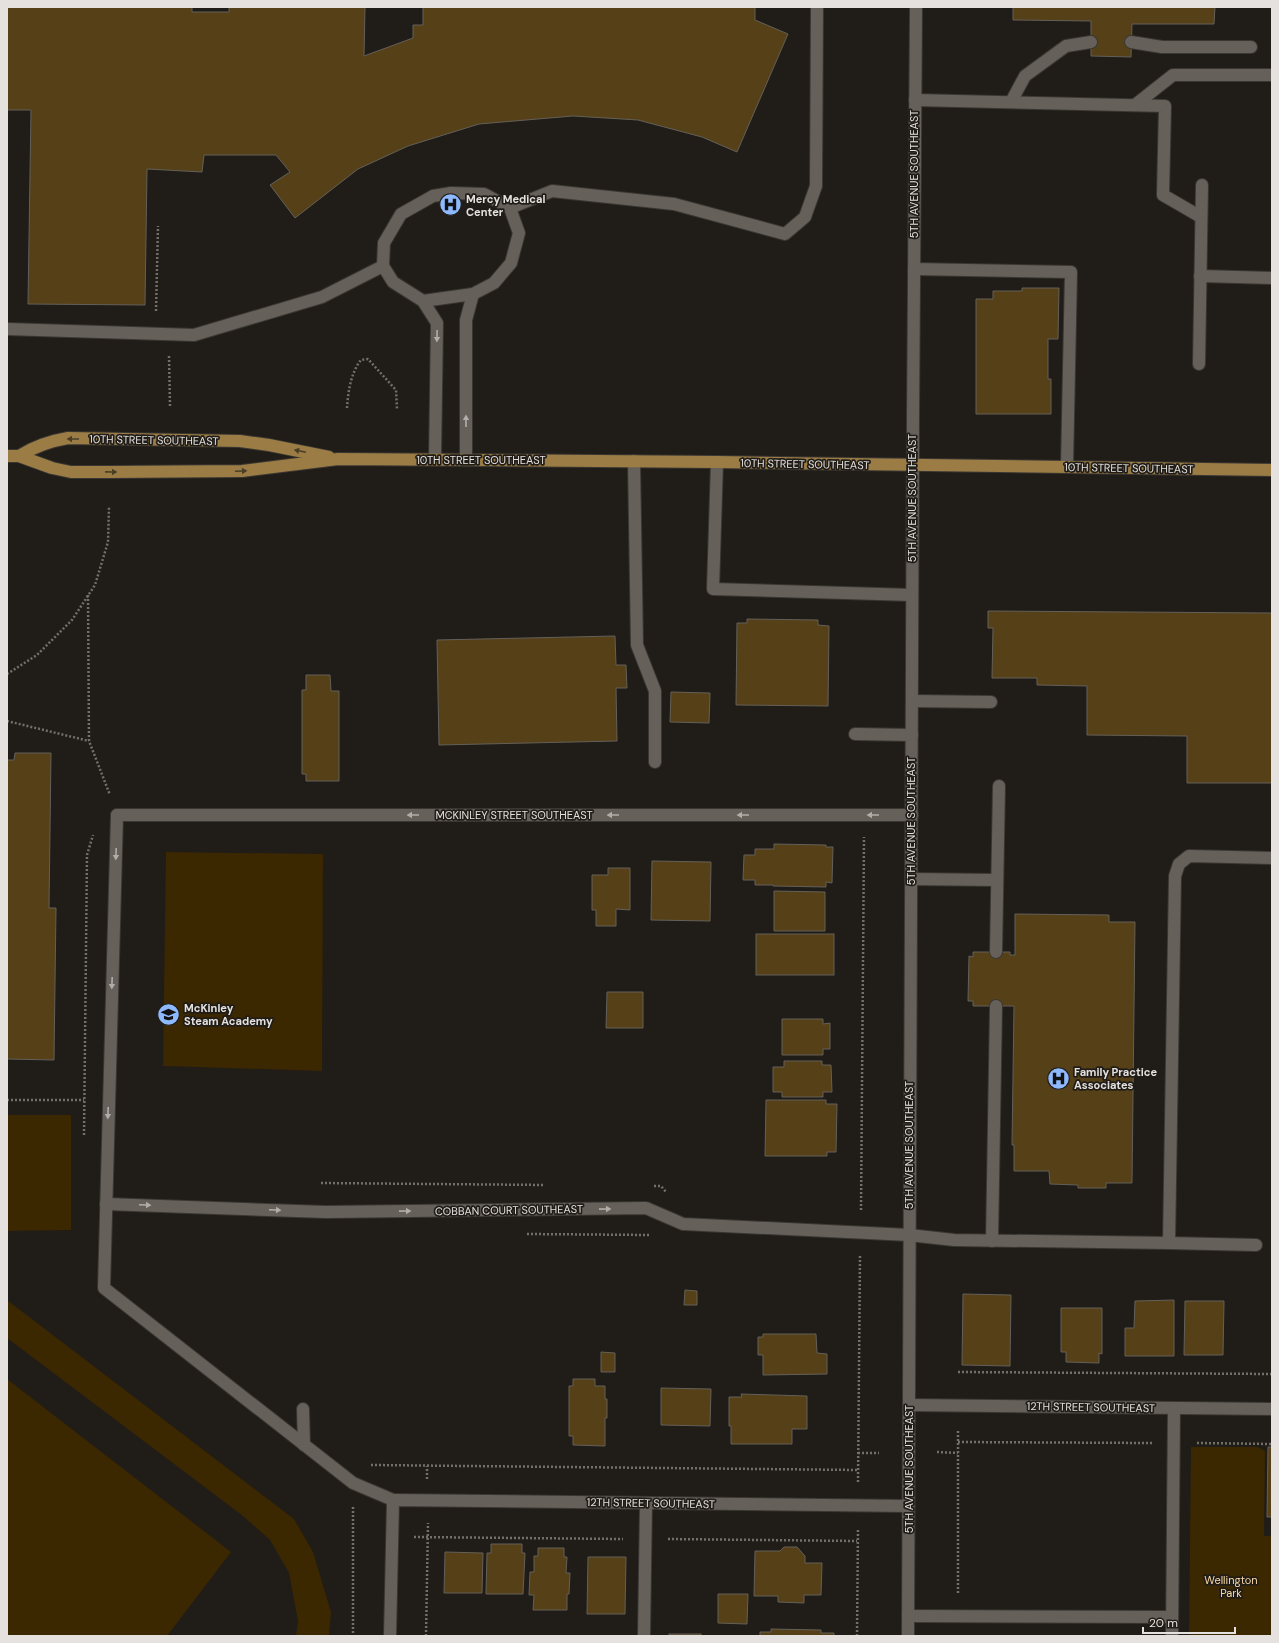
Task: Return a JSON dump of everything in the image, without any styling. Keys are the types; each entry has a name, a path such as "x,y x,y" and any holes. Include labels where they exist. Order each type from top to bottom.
{"main road":[{"name":"10TH STREET SOUTHEAST","path":"13,456 52,441 68,438 240,441 269,445 338,459"},
{"name":"10TH STREET SOUTHEAST","path":"13,456 71,472 242,471 338,459 1067,466 1272,470"}],"street":[{"path":"510,208 552,191 674,204 785,234 805,218 816,186 817,7"},
{"name":"5TH AVENUE SOUTHEAST","path":"908,1636 912,465 916,7"},
{"path":"1011,102 1025,76 1066,46 1091,42"},
{"path":"1131,42 1162,47 1251,47"},
{"path":"1135,105 1173,75 1272,75"},
{"path":"915,100 1165,106 1163,195 1201,217"},
{"path":"1199,364 1202,185"},
{"path":"423,301 473,294 494,283 511,263 519,233 510,208 484,194 451,194 433,196 401,214 384,243 382,266 393,282 423,301 438,322 435,459"},
{"path":"7,329 194,335 322,297 382,266"},
{"path":"914,269 1071,272 1067,466"},
{"path":"1200,276 1272,278"},
{"path":"466,460 466,320 473,294"},
{"path":"634,461 637,646 655,691 654,762"},
{"path":"717,462 713,590 912,595"},
{"path":"912,701 991,702"},
{"path":"855,734 912,734"},
{"path":"996,952 999,786"},
{"path":"117,814 104,1288 353,1483 393,1500 390,1636"},
{"name":"MCKINLEY STREET SOUTHEAST","path":"117,814 912,815"},
{"path":"1168,1243 1175,876 1179,864 1189,856 1272,858"},
{"path":"911,879 997,880"},
{"path":"992,1241 996,1006"},
{"name":"COBBAN COURT SOUTHEAST","path":"106,1204 326,1212 646,1208 683,1224 909,1235 954,1240 1256,1245"},
{"name":"12TH STREET SOUTHEAST","path":"909,1405 1272,1409"},
{"path":"1172,1636 1174,1408"},
{"path":"302,1409 304,1445"},
{"name":"12TH STREET SOUTHEAST","path":"393,1500 908,1506"},
{"path":"644,1636 646,1503"},
{"path":"908,1616 1172,1616"}],"path":[{"path":"347,408 348,392 357,365 361,360 368,359 396,390 397,409"},
{"path":"7,674 37,655 72,620 96,585 108,542 109,506"},
{"path":"88,595 89,741 117,814"},
{"path":"7,721 89,741"},
{"path":"84,1140 87,855 94,834"},
{"path":"858,1482 864,835"},
{"path":"7,1100 109,1100"},
{"path":"524,1234 652,1235"},
{"path":"958,1372 1272,1374"},
{"path":"958,1430 958,1617"},
{"path":"958,1442 1272,1444"},
{"path":"937,1452 958,1453"},
{"path":"858,1453 879,1453"},
{"path":"368,1465 858,1470"},
{"path":"427,1466 427,1480"},
{"path":"353,1505 353,1636"},
{"path":"426,1636 428,1522"},
{"path":"857,1636 858,1528"}],"green space":[{"path":"166,852 323,854 322,1071 163,1066"},
{"path":"7,1115 71,1115 71,1230 7,1231"},
{"path":"7,1300 294,1519 313,1552 331,1612 329,1636 296,1636 298,1621 289,1573 270,1540 243,1516 7,1338"},
{"path":"7,1379 231,1552 167,1636 7,1636"},
{"name":"Wellington Park","path":"1191,1447 1258,1447 1265,1451 1264,1536 1272,1536 1272,1636 1189,1636"}],"building":[{"path":"7,7 192,7 192,12 229,12 229,7 365,7 364,56 413,38 413,25 423,25 423,7 755,7 755,20 788,34 737,152 702,137 638,120 573,116 479,124 408,146 358,169 295,218 270,185 290,172 276,155 204,155 202,172 147,169 145,305 28,304 31,110 7,110"},
{"path":"1013,7 1215,7 1214,24 1132,24 1131,57 1091,56 1091,21 1013,20"},
{"path":"1022,288 1059,288 1058,339 1048,339 1048,379 1051,379 1051,414 976,414 976,299 993,299 993,291 1022,291"},
{"path":"988,611 1272,613 1272,783 1187,783 1187,736 1087,735 1087,686 1037,685 1037,678 992,678 993,628 988,628"},
{"path":"747,619 818,620 818,625 829,626 828,706 736,705 737,623 747,623"},
{"path":"615,636 616,665 626,665 627,688 616,688 617,741 439,745 437,640"},
{"path":"306,675 330,675 331,691 339,691 339,781 306,781 306,774 302,774 302,690 306,690"},
{"path":"671,692 710,693 709,723 670,722"},
{"path":"15,753 51,753 49,908 56,908 54,1060 7,1059 7,760 14,760"},
{"path":"774,844 826,845 826,847 833,847 832,883 826,882 826,887 773,886 755,885 755,880 743,880 744,855 755,855 755,849 774,849"},
{"path":"652,861 711,862 710,921 651,920"},
{"path":"608,868 630,868 630,910 616,909 616,926 596,926 596,910 592,910 592,875 608,875"},
{"path":"774,891 825,892 825,931 774,931"},
{"path":"1015,914 1109,915 1109,922 1135,922 1132,1183 1106,1183 1106,1188 1078,1188 1078,1185 1050,1184 1049,1171 1014,1171 1014,1145 1012,1145 1014,1006 973,1006 973,1001 968,1001 969,956 973,957 973,952 1010,952 1010,955 1015,955"},
{"path":"756,934 834,934 834,975 756,975"},
{"path":"607,992 643,992 643,1028 606,1028"},
{"path":"782,1019 823,1019 823,1024 830,1023 830,1049 823,1049 823,1055 782,1055"},
{"path":"784,1061 822,1061 822,1065 831,1065 832,1092 823,1092 823,1097 782,1097 782,1092 773,1092 773,1067 784,1067"},
{"path":"766,1100 826,1100 826,1104 837,1104 836,1152 827,1152 827,1156 765,1156"},
{"path":"685,1290 697,1291 697,1305 684,1305"},
{"path":"963,1294 1011,1295 1010,1366 962,1365"},
{"path":"1174,1300 1174,1356 1125,1356 1125,1328 1134,1328 1135,1301"},
{"path":"1185,1301 1224,1301 1223,1355 1184,1355"},
{"path":"1061,1308 1102,1308 1102,1354 1099,1353 1099,1363 1066,1362 1066,1352 1061,1352"},
{"path":"763,1334 816,1334 817,1353 827,1354 827,1374 763,1375 763,1355 758,1355 758,1337 763,1337"},
{"path":"601,1352 615,1353 615,1372 601,1372"},
{"path":"573,1379 595,1379 595,1386 605,1386 607,1418 605,1418 605,1446 573,1445 573,1436 569,1436 569,1386 573,1386"},
{"path":"661,1388 711,1389 710,1426 661,1425"},
{"path":"741,1394 807,1396 807,1429 792,1429 792,1444 731,1444 731,1426 729,1426 729,1397 742,1397"},
{"path":"1268,1447 1272,1447 1272,1517 1267,1517"},
{"path":"491,1544 522,1544 522,1553 525,1553 523,1594 486,1594 487,1553 491,1553"},
{"path":"784,1547 797,1547 805,1556 805,1563 822,1563 821,1595 804,1595 804,1603 778,1602 778,1596 754,1596 755,1551 780,1551"},
{"path":"538,1548 564,1548 564,1557 567,1557 566,1573 570,1573 569,1594 567,1594 567,1610 533,1610 534,1595 529,1595 530,1572 534,1572 534,1556 538,1556"},
{"path":"445,1552 483,1553 482,1593 444,1593"},
{"path":"588,1557 626,1557 625,1614 587,1614"},
{"path":"718,1594 748,1594 747,1624 718,1623"},
{"path":"771,1629 821,1630 821,1633 834,1633 834,1636 760,1636 760,1632 771,1632"},
{"path":"669,1634 701,1634 701,1636 669,1636"}],"place":[{"name":"Mercy Medical Center","path":"450,205"},
{"name":"McKinley Steam Academy","path":"168,1014"},
{"name":"Family Practice Associates","path":"1058,1078"}]}
